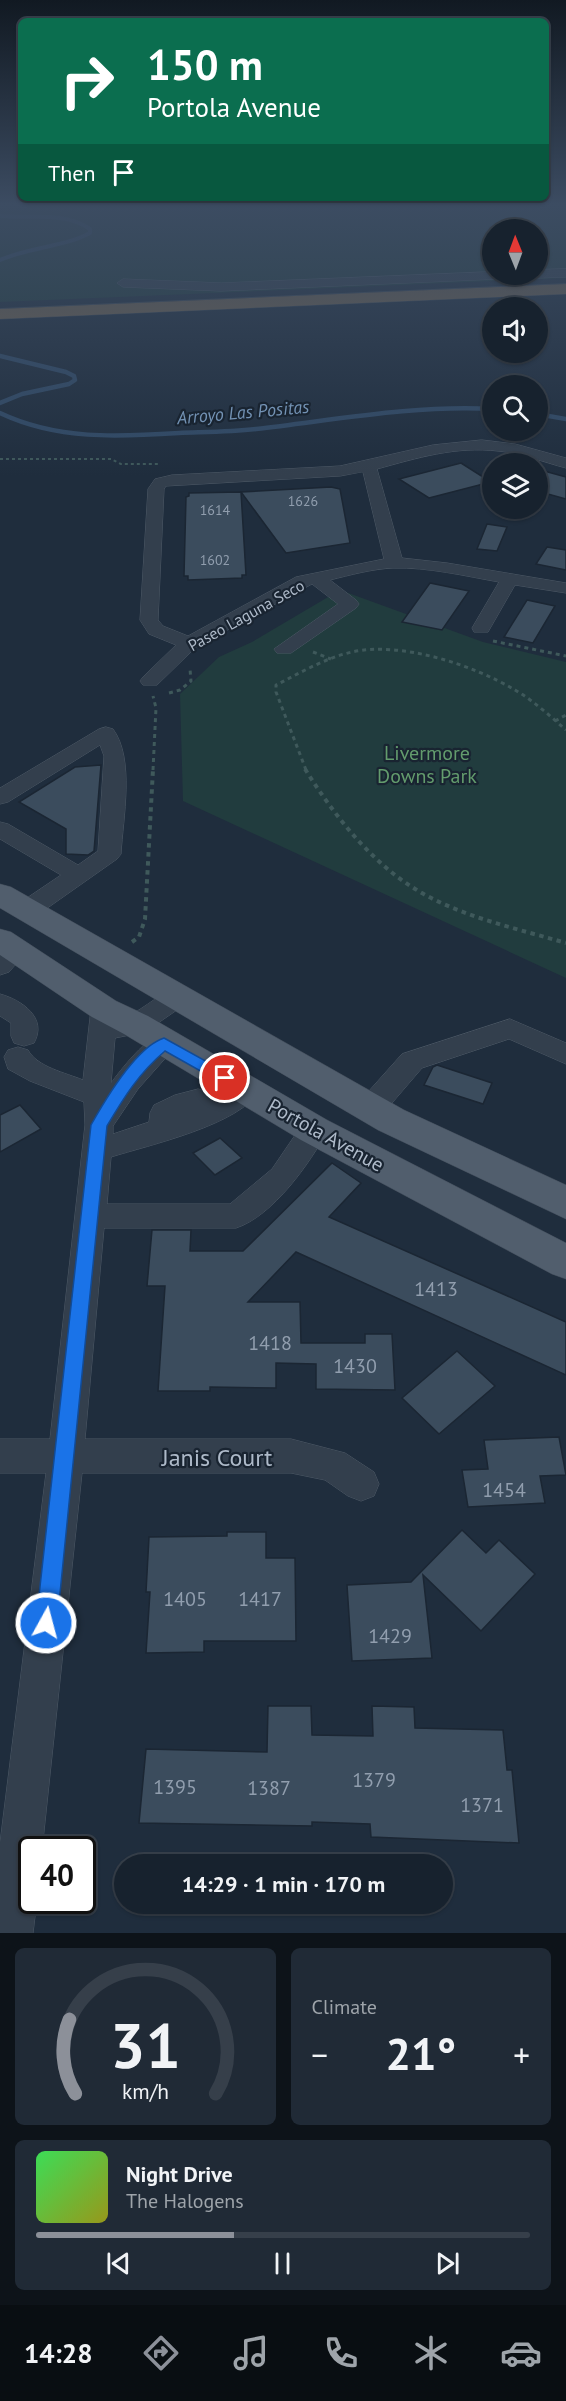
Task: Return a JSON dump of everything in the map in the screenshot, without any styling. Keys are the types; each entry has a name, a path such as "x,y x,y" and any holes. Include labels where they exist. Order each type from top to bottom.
{"highway":[{"path":"5,321 457,295"},
{"path":"548,306 566,305"},
{"path":"5,321 482,308"}],"main road":[{"path":"14,902 370,1109 566,1203"},
{"name":"Portola Avenue","path":"5,952 103,1020 149,1042 233,1099 314,1130 566,1262"}],"street":[{"path":"189,644 156,630 149,620 156,489 161,482 340,471 447,446 498,446 566,462"},
{"path":"369,466 394,563"},
{"name":"Paseo Laguna Seco","path":"150,681 189,644 302,581 352,569 394,563 447,568 566,588"},
{"path":"284,649 350,604 316,578"},
{"path":"481,628 510,578"},
{"path":"0,797 106,733 115,756 109,854 78,875 14,902"},
{"path":"0,829 78,875"},
{"path":"98,1138 124,1083 178,997"},
{"path":"0,1003 24,1019 18,1062 40,1074 97,1096"},
{"path":"11,1933 66,1456 98,1138 97,1096 103,1020"},
{"path":"370,1109 412,1061 510,1029 566,1054"},
{"path":"98,1138 163,1130 209,1115 233,1099"},
{"path":"90,1216 236,1216 282,1177 314,1130"},
{"name":"Janis Court","path":"0,1456 291,1456 333,1465 361,1484"}],"path":[{"path":"0,459 111,459 121,464 133,464"},
{"path":"481,628 490,641 566,656"},
{"path":"566,730 515,689 488,677 456,664 419,654 381,648 352,651 276,686 304,767 330,805 372,853 412,886 471,914 566,943"},
{"path":"126,948 139,937 145,919 156,708 150,681"},
{"path":"555,721 566,715"}],"green space":[{"path":"0,295 160,295 0,302"},
{"name":"Livermore Downs Park","path":"340,590 483,642 566,662 566,978 183,801 180,694 219,657 252,642"}],"building":[{"path":"461,463 482,476 482,484 429,498 399,479"},
{"path":"548,472 566,477 566,499 548,494"},
{"path":"331,487 340,489 350,543 286,553 241,492"},
{"path":"241,492 246,575 242,575 242,578 188,580 188,576 184,576 186,497 189,493"},
{"path":"487,524 507,527 497,551 477,549"},
{"path":"547,547 566,550 566,570 536,564"},
{"path":"430,583 469,591 442,630 402,622"},
{"path":"527,600 555,606 533,643 504,637"},
{"path":"101,765 94,851 88,855 66,854 66,829 19,802 75,767"},
{"path":"437,1065 492,1083 483,1104 424,1085 433,1067"},
{"path":"20,1105 41,1129 0,1152 0,1115"},
{"path":"220,1138 242,1158 215,1175 193,1153"},
{"path":"332,1163 361,1183 329,1217 566,1322 566,1375 296,1252 248,1302 300,1302 301,1343 365,1343 365,1334 392,1334 395,1390 316,1389 316,1364 276,1363 276,1388 210,1387 210,1391 158,1391 165,1286 147,1286 152,1230 191,1230 190,1251 243,1251"},
{"path":"457,1351 495,1386 439,1434 402,1398"},
{"path":"559,1437 566,1475 540,1476 545,1503 468,1507 462,1470 488,1469 484,1440"},
{"path":"462,1530 486,1553 499,1540 535,1574 481,1631 423,1575 432,1658 352,1661 347,1585 411,1582"},
{"path":"227,1532 266,1532 266,1558 295,1558 296,1641 204,1641 204,1652 146,1653 150,1592 146,1592 149,1537 227,1536"},
{"path":"268,1706 311,1706 312,1735 373,1736 372,1706 414,1707 415,1728 503,1730 507,1770 512,1770 519,1843 371,1837 370,1824 312,1822 312,1826 139,1823 146,1749 267,1752"}],"waterway":[{"name":"Arroyo Las Positas","path":"0,356 66,372 74,376 75,380 69,384 22,394 0,403"},
{"name":"Arroyo Las Positas","path":"0,413 43,428 110,436 246,430 403,411 482,409"},
{"name":"Arroyo Las Positas","path":"548,416 566,419"}],"route":[{"path":"46,1623 66,1456 99,1125 124,1083 143,1061 164,1044 225,1078"}]}
